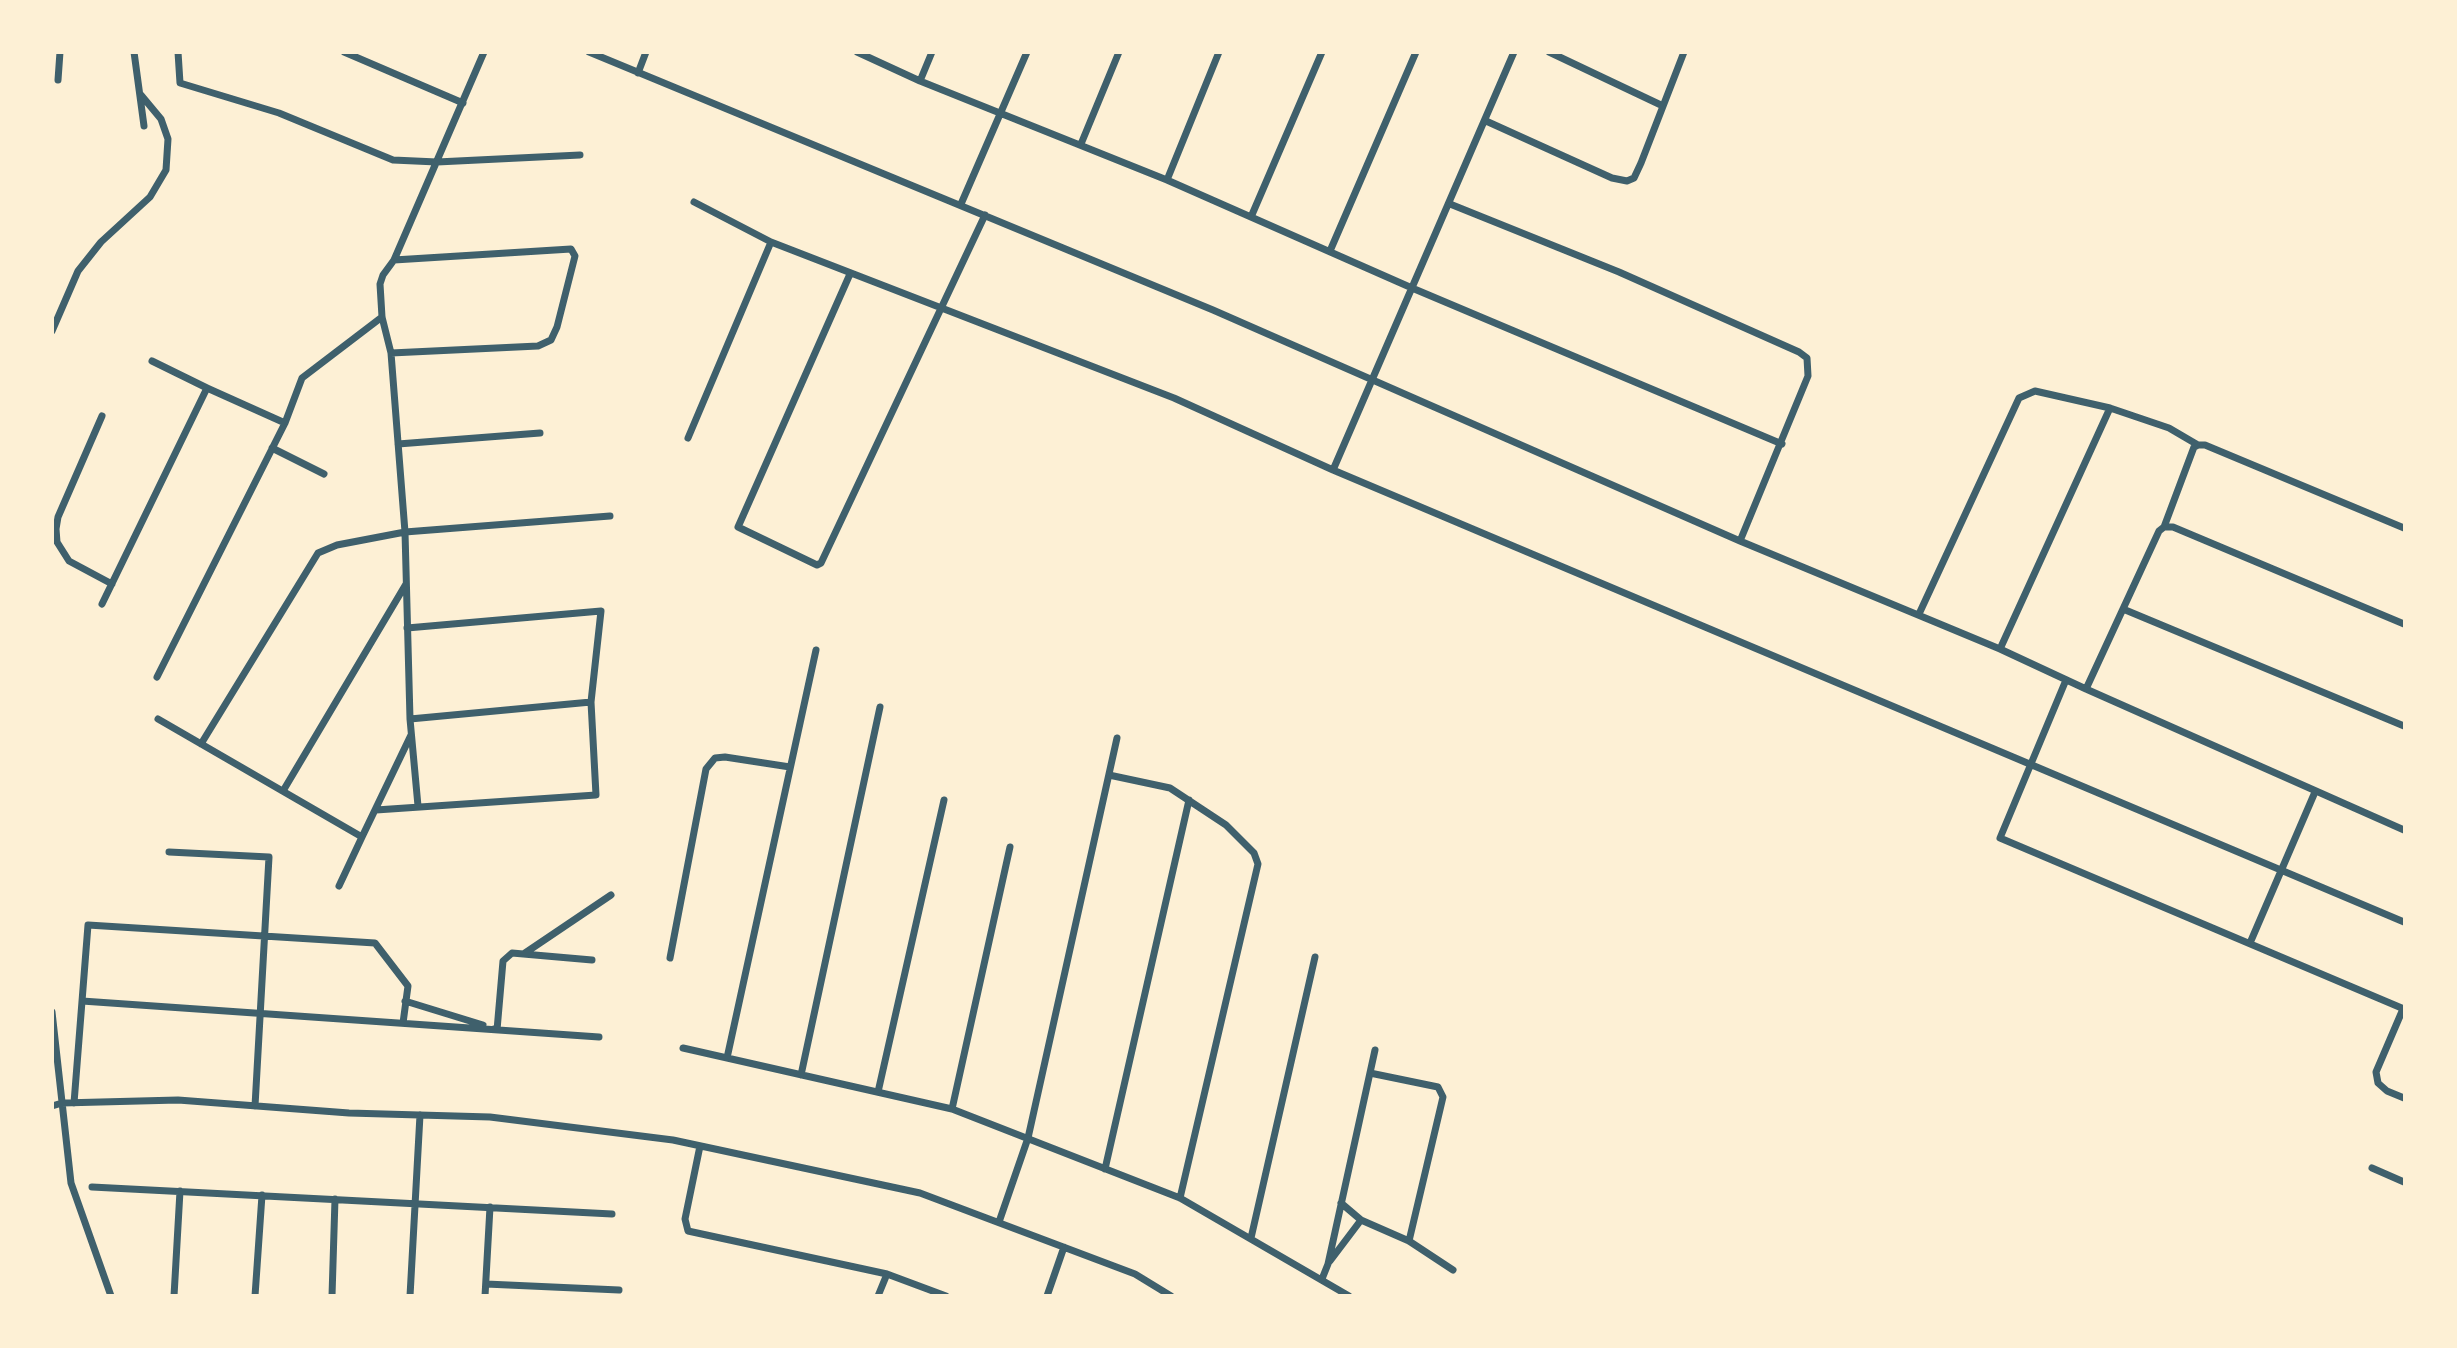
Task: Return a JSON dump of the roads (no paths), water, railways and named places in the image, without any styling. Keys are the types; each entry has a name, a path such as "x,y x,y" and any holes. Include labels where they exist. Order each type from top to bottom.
{"street":[{"path":"58,80 60,52"},
{"path":"134,52 144,127"},
{"path":"178,52 180,83 279,113 393,160 437,162 580,155"},
{"path":"344,52 463,103"},
{"path":"418,806 410,719 405,532 391,353 383,317 380,284 394,260 484,52"},
{"path":"638,73 646,52"},
{"path":"857,52 920,81 1167,180 1412,288 1782,444"},
{"path":"920,81 932,52"},
{"path":"961,204 1003,113 1027,52"},
{"path":"1081,144 1119,52"},
{"path":"1167,180 1219,52"},
{"path":"1251,216 1322,52"},
{"path":"1330,251 1416,52"},
{"path":"1333,470 1514,52"},
{"path":"1549,52 1663,106"},
{"path":"1486,121 1612,178 1627,181 1634,178 1684,52"},
{"path":"593,54 1213,310 1740,541 2000,649 2404,830"},
{"path":"52,331 78,271 101,242 150,197 166,170 168,139 162,119 141,95"},
{"path":"694,202 771,242 1174,398 1333,470 2404,922"},
{"path":"1450,204 1619,272 1799,352 1807,358 1808,376 1740,541"},
{"path":"849,274 737,527 812,563 821,563 985,215"},
{"path":"688,438 771,242"},
{"path":"391,353 538,346 551,340 557,327 575,256 571,249 394,260"},
{"path":"157,677 285,423 302,378 383,317"},
{"path":"152,361 285,423"},
{"path":"102,604 207,388"},
{"path":"1919,614 2019,398 2035,391 2110,408 2169,428 2198,445 2205,445 2404,527"},
{"path":"2000,649 2110,408"},
{"path":"102,416 58,517 56,529 57,542 69,561 112,584"},
{"path":"398,444 540,433"},
{"path":"2086,689 2159,531 2164,527 2194,447 2198,445"},
{"path":"272,448 324,474"},
{"path":"201,744 318,553 337,545 405,532 610,516"},
{"path":"2164,527 2173,527 2404,624"},
{"path":"283,791 407,583"},
{"path":"2123,609 2404,726"},
{"path":"376,810 596,794 591,702 601,611 407,628"},
{"path":"727,1058 816,650"},
{"path":"2066,680 2000,838 2404,1009 2376,1072 2378,1083 2387,1091 2404,1098"},
{"path":"410,719 591,702"},
{"path":"801,1074 880,707"},
{"path":"158,719 362,837"},
{"path":"339,886 411,735"},
{"path":"999,1222 1028,1138 1117,738"},
{"path":"670,958 706,769 715,758 725,757 790,767"},
{"path":"1109,775 1170,788 1226,825 1254,853 1258,864 1180,1198"},
{"path":"2250,943 2315,792"},
{"path":"878,1092 944,800"},
{"path":"1105,1169 1189,800"},
{"path":"952,1109 1010,847"},
{"path":"169,852 269,857 255,1106"},
{"path":"524,954 611,895"},
{"path":"74,1103 88,925 375,943 408,986 403,1023"},
{"path":"497,1030 503,961 512,953 592,960"},
{"path":"1251,1238 1315,957"},
{"path":"405,1001 497,1030"},
{"path":"82,1002 599,1037"},
{"path":"52,1012 71,1182 111,1296"},
{"path":"683,1048 952,1109 1180,1198 1349,1296"},
{"path":"1322,1279 1328,1264 1375,1050"},
{"path":"1370,1073 1438,1087 1443,1097 1409,1241"},
{"path":"52,1106 62,1103 178,1100 525,1120 622,1136 673,1140 920,1193 1135,1275 1171,1296"},
{"path":"410,1296 420,1115"},
{"path":"700,1146 685,1219 688,1231 887,1274 946,1296"},
{"path":"2372,1168 2404,1182"},
{"path":"92,1187 612,1214"},
{"path":"174,1296 180,1191"},
{"path":"255,1296 262,1195"},
{"path":"332,1296 335,1199"},
{"path":"1341,1203 1361,1220 1409,1241 1454,1270"},
{"path":"485,1296 490,1207"},
{"path":"1328,1264 1361,1220"},
{"path":"1046,1296 1064,1247"},
{"path":"878,1296 887,1274"},
{"path":"486,1284 619,1290"}]}
